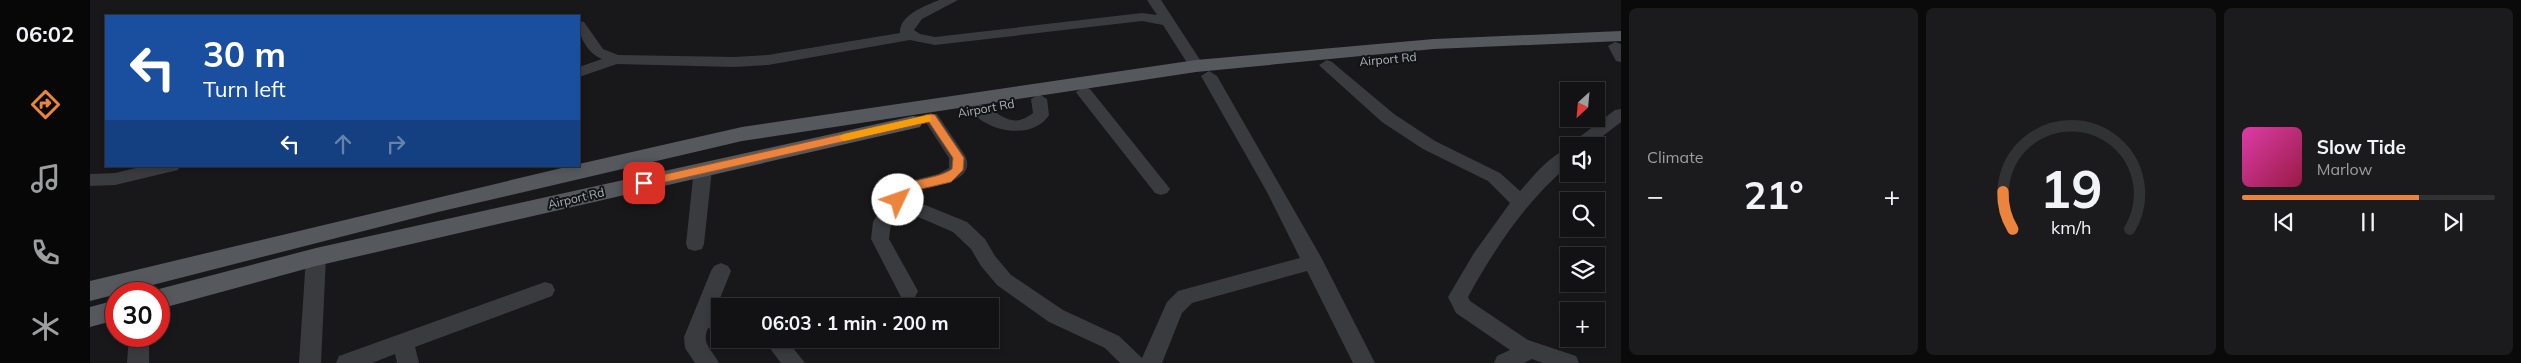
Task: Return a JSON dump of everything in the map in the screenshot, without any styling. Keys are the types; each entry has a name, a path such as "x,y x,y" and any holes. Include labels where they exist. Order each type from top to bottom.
{"main road":[{"path":"90,291 438,204 742,134 1203,71 1434,44 1619,47"},
{"name":"Airport Rd","path":"170,295 316,257 702,169 931,118 1039,99 1203,71 1327,64 1442,53 1619,47"},
{"path":"90,316 105,313"}],"street":[{"path":"910,36 905,29 912,21 922,13 951,0"},
{"path":"1154,0 1203,71 1276,192 1314,262 1364,363"},
{"path":"580,26 591,40 597,52 616,59 734,62 768,60 910,36 936,41 1142,17 1167,21"},
{"path":"580,72 616,59"},
{"path":"1327,64 1388,118 1429,145 1494,177 1521,202"},
{"path":"1084,92 1161,189"},
{"path":"1592,137 1621,114"},
{"path":"908,290 880,239 882,222 904,189 946,179 957,170 958,158 931,118"},
{"path":"1560,162 1544,175 1521,202 1487,249 1461,291 1458,301 1463,307 1529,350 1568,363"},
{"path":"90,180 115,179 168,167"},
{"path":"695,244 702,169"},
{"path":"897,199 906,206 960,227 978,244 988,261 1004,280 1056,316 1112,342 1134,363"},
{"path":"310,363 316,257"},
{"path":"1151,363 1174,308 1185,297 1314,262"},
{"path":"708,363 694,342 695,330 710,321 721,271"},
{"path":"347,363 545,290"},
{"path":"403,341 408,363"},
{"path":"781,348 794,363"},
{"path":"1505,363 1529,350"}],"slow traffic":[{"path":"844,137 928,118"}],"route":[{"path":"644,183 931,118 955,151 959,165 957,170 946,179 904,189 898,194 898,200"}]}
